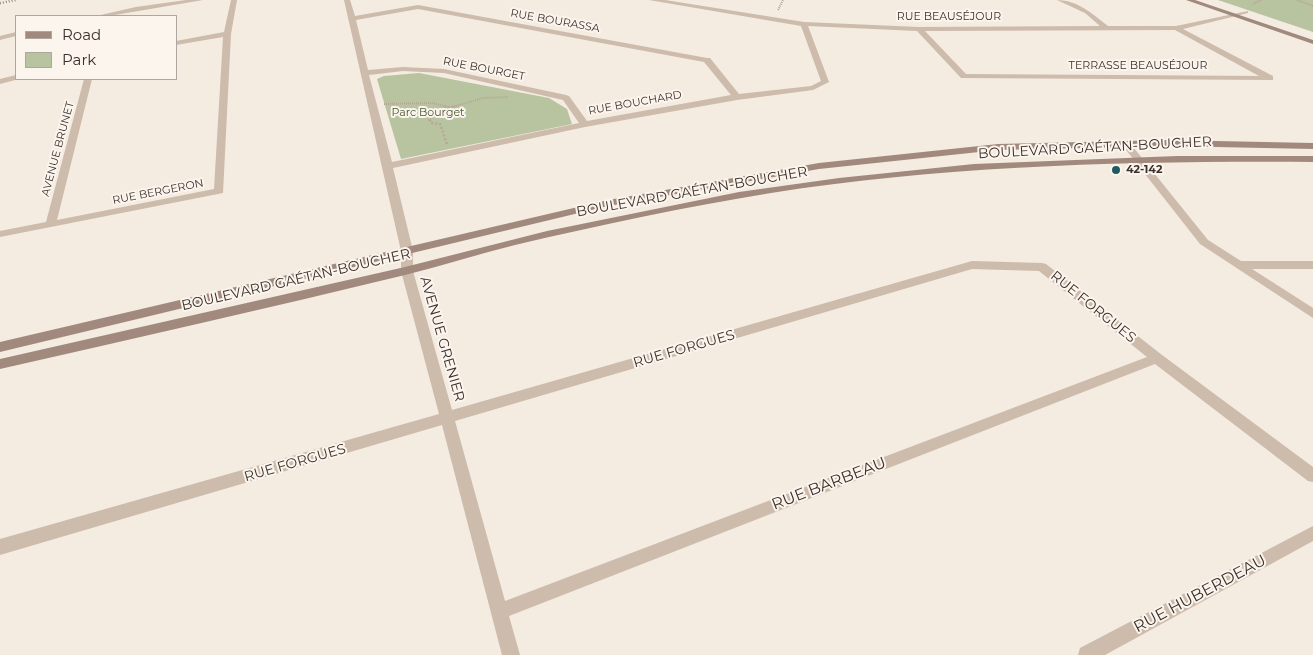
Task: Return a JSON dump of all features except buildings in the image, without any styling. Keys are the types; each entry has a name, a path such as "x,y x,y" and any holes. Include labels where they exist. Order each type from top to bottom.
{"main road":[{"path":"1189,0 1313,42"},
{"path":"1212,0 1313,34"},
{"name":"BOULEVARD GAÉTAN-BOUCHER","path":"0,347 608,203 819,166 998,147 1126,144 1313,146"},
{"name":"BOULEVARD GAÉTAN-BOUCHER","path":"0,364 407,270 637,214 773,190 891,174 1102,160 1180,157 1313,159"}],"street":[{"path":"104,15 200,0"},
{"name":"RUE BERGERON","path":"0,234 219,191 227,34 234,0"},
{"name":"AVENUE GRENIER","path":"347,0 374,104 407,251 407,270 500,611 508,654"},
{"name":"RUE BEAUSÉJOUR","path":"652,0 804,24 919,29 1176,28 1246,12"},
{"path":"1060,0 1087,12 1106,28"},
{"name":"RUE BOURASSA","path":"352,19 418,7 707,60 737,97"},
{"name":"RUE BOUCHARD","path":"388,166 585,124 737,97 812,88 825,82 804,24"},
{"name":"TERRASSE BEAUSÉJOUR","path":"919,29 964,76 1270,78 1176,28"},
{"path":"0,38 15,34"},
{"path":"178,43 227,34"},
{"name":"RUE BOURGET","path":"366,73 403,69 444,71 566,98 585,124"},
{"path":"0,82 15,77"},
{"name":"AVENUE BRUNET","path":"50,225 88,80"},
{"path":"1126,144 1204,242 1313,314"},
{"name":"RUE FORGUES","path":"0,548 972,265 1042,267 1157,358 1313,476"},
{"path":"1238,266 1313,265"},
{"name":"RUE BARBEAU","path":"500,611 1157,358"},
{"name":"RUE HUBERDEAU","path":"1087,655 1313,533"}],"path":[{"path":"1297,0 1313,6"},
{"path":"451,152 440,124 431,123 429,118 435,114 444,113 450,108 484,98 516,96 529,90"},
{"path":"374,104 432,103 450,108"}],"green space":[{"path":"1218,0 1313,0 1313,32"},
{"name":"Parc Bourget","path":"419,73 549,98 567,109 572,124 401,159 377,79 384,76"}],"railway":[{"path":"0,3 16,0"}],"place":[{"name":"42-142","path":"1116,170"}]}
